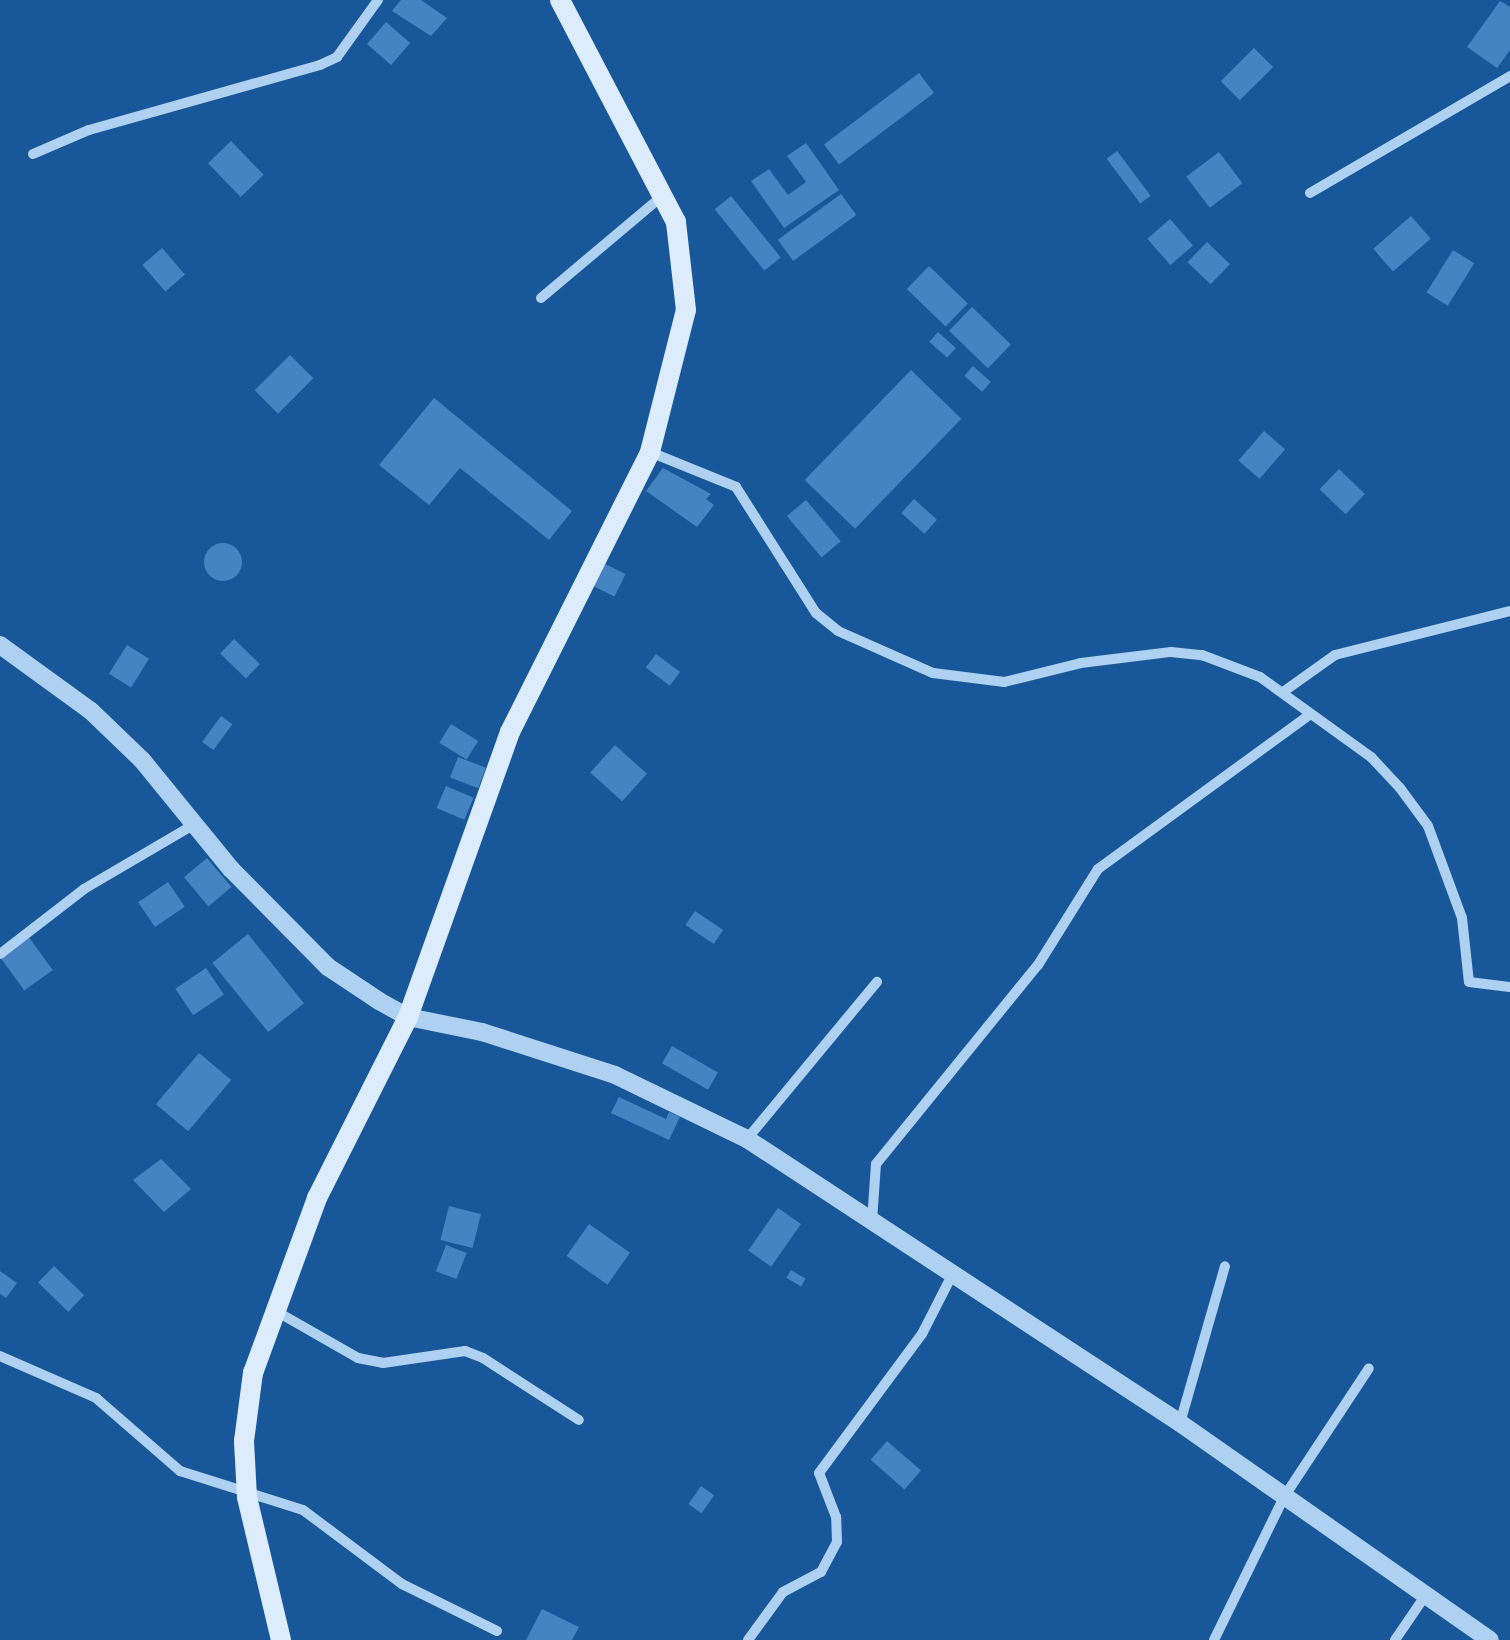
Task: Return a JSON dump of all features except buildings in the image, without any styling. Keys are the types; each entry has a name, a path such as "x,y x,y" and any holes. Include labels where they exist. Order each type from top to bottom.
{"main road":[{"path":"281,1640 247,1497 244,1440 254,1374 274,1309 317,1198 408,1017 510,732 650,452 686,310 676,222 560,0"}],"street":[{"path":"34,154 88,130 320,65 337,56 378,0"},
{"path":"1310,193 1510,76"},
{"path":"541,298 662,196"},
{"path":"650,452 736,488 816,613 887,657 933,674 1004,682 1129,655 1202,655 1282,692 1371,757 1400,788 1428,826 1462,918 1469,982 1510,987"},
{"path":"1282,692 1335,655 1510,611"},
{"path":"0,645 91,712 196,824 230,869 328,966 408,1017 482,1032 615,1075 747,1139 872,1226 1180,1423 1490,1640"},
{"path":"872,1226 876,1164 1038,964 1098,870 1309,715"},
{"path":"0,954 84,889 196,824"},
{"path":"747,1139 877,982"},
{"path":"1180,1423 1225,1266"},
{"path":"748,1640 783,1592 821,1572 837,1542 819,1473 922,1334 951,1277"},
{"path":"274,1309 358,1358 382,1363 464,1351 483,1358 579,1420"},
{"path":"0,1356 96,1398 180,1471 247,1497 303,1510 402,1584 497,1631"},
{"path":"1214,1640 1284,1497 1368,1368"},
{"path":"1395,1640 1425,1596"}]}
